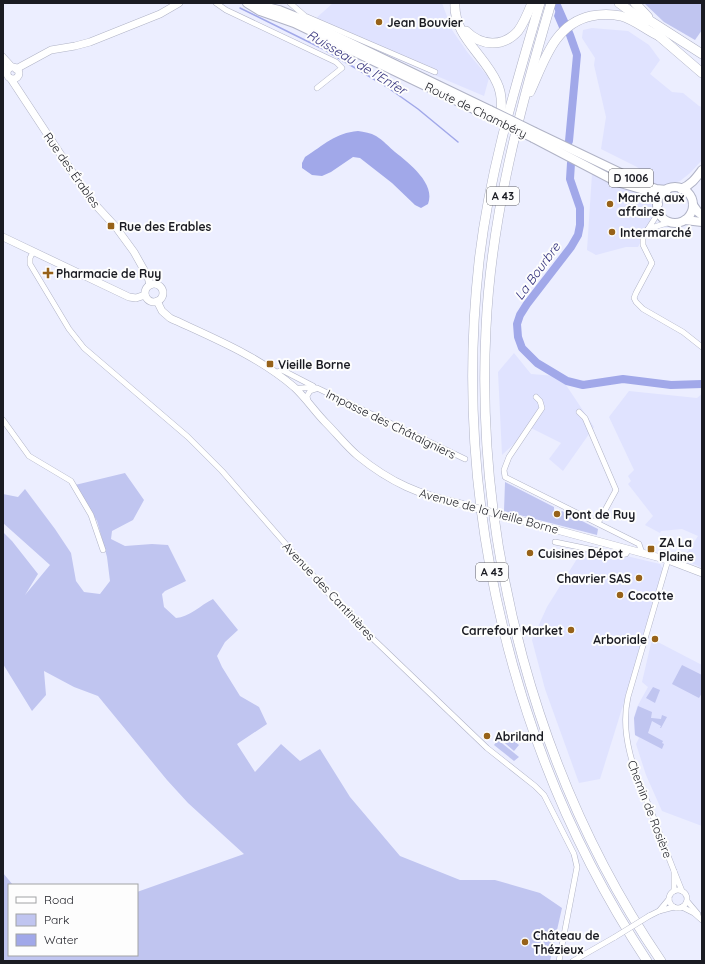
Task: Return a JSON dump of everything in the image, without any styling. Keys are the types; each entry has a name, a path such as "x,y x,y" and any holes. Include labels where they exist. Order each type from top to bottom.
{"highway":[{"path":"455,3 455,12 460,28 489,69 499,87 502,106 498,131 498,153"},
{"path":"459,3 460,19 466,31 479,41 495,43 507,40 518,30 532,3"},
{"name":"A 43","path":"540,3 498,153 480,255 473,339 473,390 476,457 484,529 496,598 512,663 527,713 553,782 576,835 604,888 648,961"},
{"path":"619,3 657,32 659,36"},
{"path":"624,3 643,17 702,54"},
{"path":"635,3 653,22"},
{"name":"A 43","path":"550,7 520,115 500,210 493,258 486,327 485,391 487,455 497,537 507,598 523,660 541,718 561,772 587,831 614,883 661,961"},
{"path":"520,115 548,51 560,33 571,24 586,17 611,14 631,20 659,36 702,73"}],"main road":[{"path":"11,74 51,50 82,45 144,21 179,3"},
{"name":"Route de Chambéry","path":"247,3 260,11 294,23 489,113"},
{"name":"Route de Chambéry","path":"258,3 262,6 279,10 299,18 534,135 648,186 656,189 667,190"},
{"name":"Rue des Érables","path":"11,74 21,94 90,199 115,226 134,252 148,277 150,285"},
{"name":"Route de Chambéry","path":"534,135 617,182 644,190 653,196 658,206"},
{"path":"681,189 692,183 702,170"},
{"path":"702,178 694,190 692,201 691,214 685,220 680,222 670,222 664,219 660,214 658,206 662,193 674,188 681,189 685,191 692,201 702,215"},
{"path":"685,220 702,222"},
{"name":"Avenue de la Vieille Borne","path":"3,237 129,297 136,298 145,295 150,301 157,301 162,311 170,318 256,359 295,388 357,455 383,474 410,489 432,498 461,504 668,560 702,573"},
{"path":"145,295 146,288 150,285 158,285 162,289 162,297 157,301"}],"street":[{"path":"216,3 226,10 336,62 342,68 317,88"},
{"path":"290,3 306,16 435,72"},
{"path":"3,57 11,74"},
{"path":"658,206 655,218 643,235 643,245 652,263 634,298 643,309 683,332 702,347"},
{"path":"648,229 670,222"},
{"name":"Avenue des Cantinières","path":"33,252 30,258 30,264 69,329 84,348 188,437 226,476 332,596 368,634 487,748 535,786 544,795 574,854 577,867 559,961"},
{"path":"275,372 282,370 317,388"},
{"name":"Impasse des Châtaigniers","path":"295,388 302,389 308,386 317,388 464,460"},
{"name":"Impasse des Châtaigniers","path":"309,404 307,396 310,391 317,388"},
{"path":"536,397 540,400 542,408 509,457 504,470 505,477 639,544 642,553"},
{"path":"579,412 585,418 616,490 598,523"},
{"path":"3,420 29,456 71,482 91,515 103,550"},
{"path":"555,542 618,556 626,554 629,549"},
{"name":"Chemin de Rosière","path":"668,560 631,685 626,709 627,738 633,766 682,891"},
{"name":"Chemin de Rosière","path":"674,871 674,891"},
{"path":"659,911 670,899 671,894 674,891 682,891 687,896 687,901 702,919"},
{"path":"670,899 674,907"},
{"path":"682,908 687,901"},
{"path":"574,961 659,911 674,907 682,908 694,913 702,919"}],"shaded area":[{"path":"333,3 442,3 452,30 468,53 489,78 484,96 354,41 313,21"},
{"path":"592,28 628,31 649,45 660,60 650,74 672,92 683,93 702,107 702,160 680,181 668,185 657,186 637,167 601,149 606,117 594,65 595,58 582,38 583,30"},
{"path":"592,174 649,197 657,212 638,247 626,247 596,255 587,250"},
{"path":"514,353 531,374 556,376 564,382 594,427 563,471 549,459 561,443 531,428 502,455 498,372"},
{"path":"629,391 697,398 702,394 702,568 683,559 698,536 682,529 661,531 660,533 645,525 653,516 628,484 631,481 628,476 634,470 609,417"},
{"path":"585,546 660,564 663,569 644,638 600,779 579,783 545,689 532,640 547,607"},
{"path":"652,639 702,665 702,826 662,811 646,775 636,744 639,738 635,735 634,718 637,707 648,687 642,682"}],"green space":[{"path":"644,3 702,3 702,30 695,40 664,22"},
{"path":"125,473 144,500 133,520 112,531 111,539 125,546 152,544 168,545 186,581 165,591 162,594 164,607 176,618 190,613 213,599 238,630 225,642 217,656 240,696 259,707 267,724 237,744 255,772 281,744 300,761 320,749 350,797 400,856 460,880 495,880 540,893 562,908 550,961 3,961 3,873 12,884 8,884 8,956 138,956 138,892 244,854 188,803 167,780 98,696 74,687 44,671 46,695 32,711 3,664 3,532 38,574 25,595 50,565 3,523 3,494 18,497 25,489 71,553 76,581 84,592 100,594 110,581 107,557 97,521 75,485"},
{"path":"505,482 554,507 554,515 558,516 562,511 598,529 597,535 504,511"},
{"path":"682,665 702,675 702,693 699,698 672,684"},
{"path":"653,687 660,690 655,703 646,698"},
{"path":"638,706 652,712 651,718 661,719 662,715 667,717 661,728 661,726 652,721 648,733 663,741 662,743 664,744 662,749 635,735 634,718"},
{"path":"503,732 519,745 514,751 499,738"},
{"path":"498,740 519,757 514,761 494,745"}],"water":[{"path":"558,3 568,23 560,30 554,16"},
{"path":"358,131 370,133 379,138 414,168 425,182 428,189 428,204 421,208 415,205 392,183 360,158 353,157 331,172 322,176 312,175 302,168 302,163 305,157 324,144 343,134"}],"waterway":[{"name":"La Bourbre","path":"556,3 577,55 569,141"},
{"name":"Ruisseau de l'Enfer","path":"240,8 325,50 387,87 418,109 458,142"},
{"name":"La Bourbre","path":"571,163 570,179 580,208 580,225 578,235 571,247 520,315 517,324 518,337 522,348 537,363 567,381 583,385 623,379 671,385 702,384"}],"place":[{"name":"Jean Bouvier","path":"379,22"},
{"name":"Marché aux affaires","path":"610,204"},
{"name":"Rue des Erables","path":"111,226"},
{"name":"Intermarché","path":"612,232"},
{"name":"Pharmacie de Ruy","path":"48,273"},
{"name":"Vieille Borne","path":"270,364"},
{"name":"Pont de Ruy","path":"557,514"},
{"name":"ZA La Plaine","path":"651,549"},
{"name":"Cuisines Dépot","path":"530,553"},
{"name":"Chavrier SAS","path":"639,578"},
{"name":"Cocotte","path":"620,595"},
{"name":"Carrefour Market","path":"571,630"},
{"name":"Arboriale","path":"655,639"},
{"name":"Abriland","path":"487,736"},
{"name":"Château de Thézieux","path":"525,942"}]}
